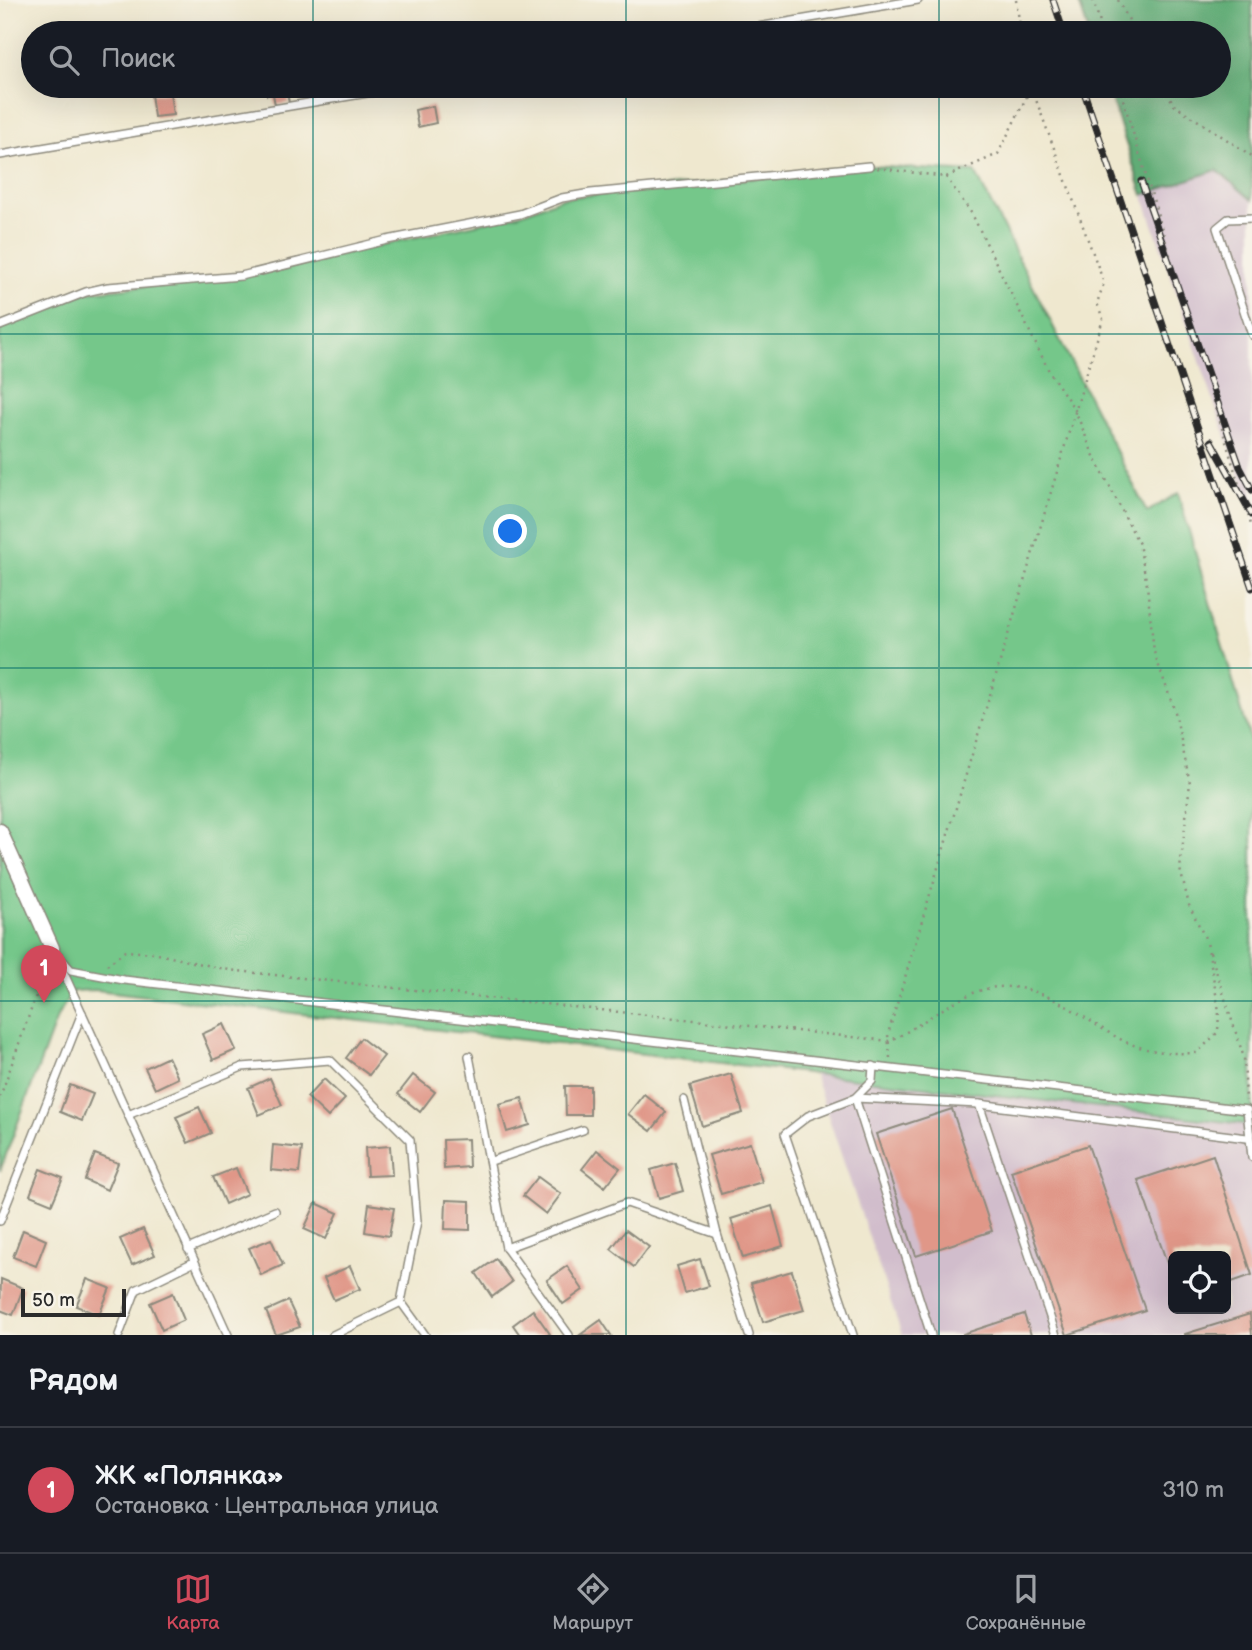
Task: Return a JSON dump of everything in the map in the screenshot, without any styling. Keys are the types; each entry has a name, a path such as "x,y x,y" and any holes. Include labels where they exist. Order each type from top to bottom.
{"street":[{"path":"0,831 52,948"}],"lane":[{"path":"793,21 918,0"},
{"path":"0,155 338,98"},
{"path":"0,326 86,292 108,287 241,275 387,240 520,214 562,198 869,166"},
{"path":"1252,218 1228,219 1217,228 1252,335"},
{"path":"52,948 71,970 93,975 1247,1110 1247,1138 1252,1157"},
{"path":"52,948 228,1335"},
{"path":"0,1221 82,1013"},
{"path":"469,1056 506,1248 569,1335"},
{"path":"128,1115 242,1067 330,1060 410,1140 417,1221 401,1302 425,1335"},
{"path":"855,1098 872,1081 873,1066"},
{"path":"853,1335 785,1134 808,1116 855,1098 979,1104 1247,1138"},
{"path":"855,1098 931,1335"},
{"path":"684,1100 718,1234 749,1335"},
{"path":"979,1104 1056,1335"},
{"path":"491,1161 583,1130"},
{"path":"506,1248 627,1203 718,1234"},
{"path":"188,1249 275,1211"},
{"path":"119,1335 136,1290 194,1262"},
{"path":"333,1335 401,1302"}],"path":[{"path":"1016,0 1019,21"},
{"path":"1093,0 1099,21"},
{"path":"1118,0 1129,21"},
{"path":"869,166 946,177 998,154 1026,98"},
{"path":"873,1066 890,1060 888,1034 1102,319 1097,303 1104,283 1036,98"},
{"path":"1123,98 1252,528"},
{"path":"1170,98 1174,105 1252,156"},
{"path":"946,177 972,214 1050,373 1075,410 1092,452 1139,544 1147,585 1154,652 1175,712 1190,783 1180,869 1189,905 1207,942 1244,1058 1247,1110"},
{"path":"93,975 125,951 153,953 229,971 888,1041 928,1021 962,996 998,987 1043,994 1084,1014 1123,1040 1150,1051 1197,1053 1218,1032 1219,1011 1207,942"},
{"path":"0,1097 52,948"}],"shaded area":[{"path":"1217,170 1252,194 1252,513 1143,195"},
{"path":"814,1074 1252,1125 1252,1335 902,1335"}],"green space":[{"path":"1078,0 1252,0 1252,200 1217,170 1143,195 1111,98 1231,98 1231,21 1085,21"},
{"path":"869,166 975,172 1147,512 1178,493 1252,746 1252,1125 96,990 73,991 58,1015 0,1171 0,326 86,292 241,276 520,214 562,198"}],"building":[{"path":"152,98 171,98 173,115 154,117"},
{"path":"274,98 288,98 289,103 275,105"},
{"path":"433,106 436,123 418,127 415,110"},
{"path":"224,1024 236,1050 213,1060 202,1034"},
{"path":"361,1038 384,1056 369,1075 346,1058"},
{"path":"168,1057 178,1078 155,1089 145,1068"},
{"path":"731,1074 743,1113 702,1126 690,1086"},
{"path":"413,1075 435,1092 420,1112 398,1094"},
{"path":"270,1078 282,1105 259,1115 248,1088"},
{"path":"324,1079 345,1099 328,1117 307,1097"},
{"path":"70,1085 93,1094 82,1121 60,1112"},
{"path":"565,1086 590,1086 590,1115 566,1115"},
{"path":"644,1094 666,1112 651,1131 628,1114"},
{"path":"522,1098 530,1125 507,1132 499,1104"},
{"path":"199,1107 211,1133 188,1143 176,1117"},
{"path":"952,1109 992,1231 916,1256 876,1134"},
{"path":"468,1139 469,1167 444,1169 443,1140"},
{"path":"750,1143 762,1182 721,1194 709,1155"},
{"path":"273,1145 302,1148 299,1173 271,1170"},
{"path":"1088,1145 1145,1310 1067,1335 1011,1171"},
{"path":"390,1146 392,1175 367,1176 365,1148"},
{"path":"597,1150 620,1168 605,1187 582,1169"},
{"path":"95,1154 118,1163 107,1190 85,1180"},
{"path":"1213,1155 1252,1275 1231,1282 1231,1251 1168,1251 1168,1266 1138,1180"},
{"path":"675,1163 683,1191 659,1198 651,1170"},
{"path":"236,1168 247,1194 225,1204 213,1177"},
{"path":"40,1169 63,1178 52,1204 30,1195"},
{"path":"538,1177 561,1194 546,1214 523,1196"},
{"path":"446,1200 470,1201 470,1230 445,1229"},
{"path":"316,1203 338,1213 326,1239 304,1229"},
{"path":"369,1204 394,1208 389,1236 365,1232"},
{"path":"772,1206 783,1246 743,1258 731,1219"},
{"path":"143,1229 155,1255 132,1265 120,1239"},
{"path":"23,1230 46,1240 36,1266 13,1257"},
{"path":"626,1230 649,1247 634,1267 611,1249"},
{"path":"271,1239 283,1265 261,1275 249,1248"},
{"path":"496,1259 512,1282 492,1297 476,1273"},
{"path":"700,1259 709,1286 685,1293 677,1266"},
{"path":"350,1266 360,1289 334,1300 324,1278"},
{"path":"567,1266 583,1290 563,1304 547,1280"},
{"path":"792,1271 804,1310 763,1322 751,1283"},
{"path":"1,1279 23,1288 13,1315 0,1310"},
{"path":"87,1279 110,1288 99,1315 76,1306"},
{"path":"173,1293 184,1320 162,1330 150,1303"},
{"path":"288,1301 300,1327 276,1335 266,1311"},
{"path":"533,1310 550,1334 520,1335 513,1325"},
{"path":"1024,1314 1031,1335 963,1335 963,1334"},
{"path":"1250,1314 1252,1335 1185,1335 1185,1334"},
{"path":"601,1320 611,1335 580,1335"}],"railway":[{"path":"1053,0 1060,21"},
{"path":"1086,98 1252,588"},
{"path":"1141,181 1240,467 1252,490"},
{"path":"1211,441 1252,515"}],"place":[{"name":"ЖК «Полянка»","path":"44,1003"}]}
